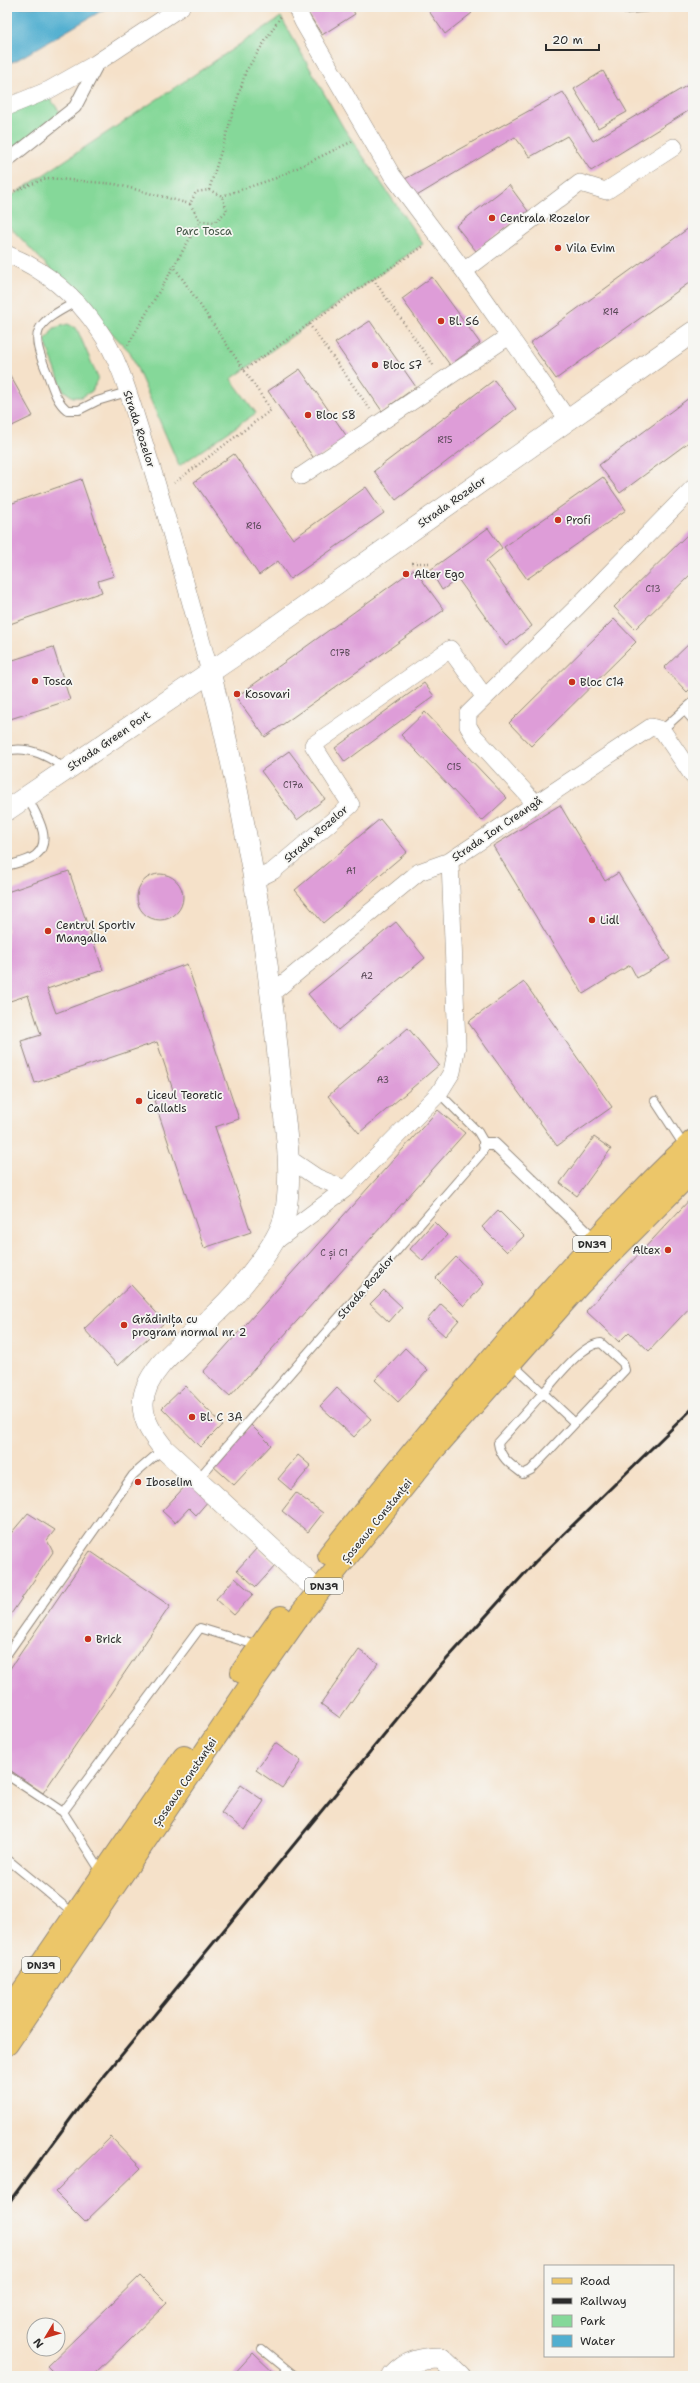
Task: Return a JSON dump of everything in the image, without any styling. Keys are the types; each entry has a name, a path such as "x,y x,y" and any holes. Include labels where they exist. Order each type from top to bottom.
{"main road":[{"name":"Șoseaua Constanței","path":"82,1920 102,1874 259,1646 308,1582 452,1403 595,1241 689,1144"},
{"name":"Șoseaua Constanței","path":"9,2030 82,1920 302,1612 434,1449 580,1284 693,1170"}],"street":[{"path":"7,107 49,90 100,61 181,7"},
{"path":"290,10 303,22 392,175 464,271 568,420"},
{"path":"7,161 75,107 100,61"},
{"path":"464,271 580,183 606,191 674,147"},
{"name":"Strada Rozelor","path":"7,254 50,276 76,302 100,331 127,392 160,493 210,672 256,880 272,993 290,1185 285,1218 257,1267 220,1310 159,1366 147,1385 143,1405 148,1429 164,1449 308,1582"},
{"name":"Strada Rozelor","path":"210,672 693,332"},
{"path":"301,476 509,336"},
{"path":"535,803 474,736 468,726 468,714 484,696 577,607 693,488"},
{"name":"Strada Rozelor","path":"256,880 273,871 351,805 313,744 450,649 484,696"},
{"name":"Strada Green Port","path":"7,810 210,672"},
{"path":"657,728 693,776"},
{"name":"Strada Ion Creangă","path":"272,993 419,872 450,861 535,803 657,728"},
{"name":"Strada Rozelor","path":"270,1246 345,1189 439,1093 452,1072 457,1046 450,861"},
{"path":"485,1144 494,1144 595,1241"},
{"path":"288,1158 316,1177 345,1189"},
{"path":"393,2376 400,2368 422,2358 441,2358 460,2376"}],"lane":[{"path":"76,302 52,315 41,326 35,338 38,351 60,404 67,410 79,410 97,401 127,392"},
{"name":"Strada Ion Creangă","path":"657,728 684,710 693,702"},
{"path":"684,710 693,720"},
{"path":"7,751 30,751 50,756 67,770"},
{"path":"7,866 35,856 41,849 44,833 27,797"},
{"path":"439,1093 478,1132 485,1144"},
{"path":"654,1101 689,1144"},
{"name":"Strada Rozelor","path":"198,1480 482,1153 485,1144"},
{"path":"594,1343 601,1343 623,1364 625,1370 531,1470 522,1474 505,1460 499,1450 498,1443 543,1393 584,1350 594,1343"},
{"path":"511,1363 575,1423"},
{"path":"7,1654 133,1475 164,1449"},
{"path":"63,1812 200,1628 259,1646"},
{"path":"7,1775 63,1812 102,1874"},
{"path":"7,1858 82,1920"},
{"path":"262,2349 295,2376"}],"path":[{"path":"209,190 246,71 290,10"},
{"path":"190,204 196,192 209,190 222,196 276,178 368,134"},
{"path":"7,194 47,178 114,184 190,204 200,221"},
{"path":"200,221 214,222 227,211 222,196"},
{"path":"116,365 200,221"},
{"path":"244,370 373,279 438,237"},
{"path":"160,493 271,410 173,265"},
{"path":"373,279 444,379"},
{"path":"309,324 380,423"},
{"path":"412,563 431,563"}],"green space":[{"name":"Parc Tosca","path":"281,17 343,127 423,244 231,379 256,413 179,466 130,352 7,224 7,199"},
{"path":"47,95 61,113 7,153 7,112"},
{"path":"68,324 77,329 98,378 92,391 82,397 73,397 63,390 45,341 54,328"}],"water":[{"path":"7,7 108,7 15,61 7,63"}],"building":[{"path":"351,7 355,14 322,35 305,8"},
{"path":"426,7 467,7 472,13 445,34"},
{"path":"623,7 655,7 656,11 624,14"},
{"path":"603,71 627,112 598,128 574,89"},
{"path":"693,82 693,108 591,171 567,136 530,157 515,137 415,197 405,179 563,92 593,141"},
{"name":"Centrala Rozelor","path":"509,185 528,211 476,251 456,226"},
{"path":"693,225 693,280 556,379 530,343"},
{"name":"Bl. S6","path":"432,277 480,343 450,365 402,299"},
{"name":"Bloc S7","path":"370,321 416,387 382,411 335,343"},
{"name":"Bloc S8","path":"300,369 348,438 315,460 268,391"},
{"path":"7,370 33,416 10,427 7,420"},
{"path":"494,380 516,409 396,500 374,471"},
{"path":"693,395 693,439 620,493 599,465"},
{"path":"234,454 293,539 366,487 384,513 290,579 278,561 259,575 194,482"},
{"path":"603,477 626,510 527,579 504,547"},
{"path":"81,479 114,576 98,581 102,592 7,625 7,505"},
{"path":"488,528 502,548 486,561 532,626 506,646 458,579 442,590 430,570"},
{"path":"693,529 693,572 635,629 614,607"},
{"path":"414,569 444,610 265,737 236,697"},
{"name":"Bloc C14","path":"614,619 636,642 531,746 509,723"},
{"path":"693,640 693,686 687,692 664,668"},
{"name":"Tosca","path":"53,647 70,700 7,720 7,662"},
{"path":"424,683 434,696 345,762 335,748"},
{"path":"425,712 507,798 482,821 401,735"},
{"path":"289,751 325,799 297,820 261,771"},
{"name":"Lidl","path":"560,805 605,881 618,873 670,959 637,978 630,965 583,994 493,846"},
{"path":"380,819 407,852 323,923 295,890"},
{"path":"69,871 103,970 47,989 56,1013 187,964 239,1119 215,1127 251,1232 204,1248 154,1100 174,1093 157,1042 35,1083 21,1041 41,1035 28,995 7,1002 7,892"},
{"path":"165,874 177,880 182,888 182,906 177,914 169,919 155,920 143,914 138,906 137,892 143,880 151,875"},
{"path":"396,922 425,958 338,1030 308,994"},
{"path":"524,982 612,1107 557,1146 468,1022"},
{"path":"408,1028 439,1065 359,1133 328,1096"},
{"path":"438,1110 465,1133 230,1396 203,1372"},
{"path":"594,1137 611,1149 577,1196 560,1183"},
{"name":"Altex","path":"693,1196 693,1304 649,1351 629,1332 619,1342 586,1311"},
{"path":"498,1210 524,1236 507,1252 482,1227"},
{"path":"434,1222 447,1235 423,1261 410,1249"},
{"path":"456,1257 484,1284 464,1306 436,1278"},
{"name":"Grădinița cu program normal nr. 2","path":"131,1285 165,1322 118,1366 84,1329"},
{"path":"384,1290 402,1307 389,1322 370,1304"},
{"path":"441,1304 459,1320 445,1336 427,1320"},
{"path":"405,1348 428,1370 398,1402 375,1380"},
{"name":"Bl. C 3A","path":"185,1386 222,1425 200,1447 162,1408"},
{"path":"337,1388 371,1419 354,1437 320,1406"},
{"path":"251,1425 271,1445 234,1485 213,1466"},
{"path":"298,1455 311,1466 291,1490 278,1479"},
{"path":"189,1482 209,1500 196,1515 189,1508 175,1523 162,1511"},
{"path":"296,1493 323,1513 308,1532 282,1511"},
{"path":"28,1513 55,1530 47,1540 53,1552 7,1620 7,1538"},
{"path":"257,1548 276,1565 256,1587 237,1570"},
{"name":"Brick","path":"90,1551 170,1606 43,1793 7,1768 7,1673"},
{"path":"235,1578 253,1594 234,1615 216,1599"},
{"path":"359,1650 378,1663 340,1718 321,1704"},
{"path":"275,1743 301,1761 282,1788 256,1770"},
{"path":"241,1785 264,1801 245,1830 221,1813"},
{"path":"111,2137 141,2168 85,2222 55,2192"},
{"path":"140,2276 167,2303 92,2376 57,2376 47,2366 56,2357 66,2357 66,2348"},
{"path":"253,2353 277,2376 232,2376"}],"railway":[{"path":"7,2205 83,2102 437,1670 535,1562 693,1408"}],"place":[{"name":"Centrala Rozelor","path":"492,218"},
{"name":"Vila Evim","path":"558,248"},
{"name":"Bl. S6","path":"441,321"},
{"name":"Bloc S7","path":"375,365"},
{"name":"Bloc S8","path":"308,415"},
{"name":"Profi","path":"558,520"},
{"name":"Alter Ego","path":"406,574"},
{"name":"Tosca","path":"35,681"},
{"name":"Bloc C14","path":"572,682"},
{"name":"Kosovari","path":"237,694"},
{"name":"Lidl","path":"592,920"},
{"name":"Centrul Sportiv Mangalia","path":"48,931"},
{"name":"Liceul Teoretic Callatis","path":"139,1101"},
{"name":"Altex","path":"668,1250"},
{"name":"Grădinița cu program normal nr. 2","path":"124,1325"},
{"name":"Bl. C 3A","path":"192,1417"},
{"name":"Iboselim","path":"138,1482"},
{"name":"Brick","path":"88,1639"}]}
